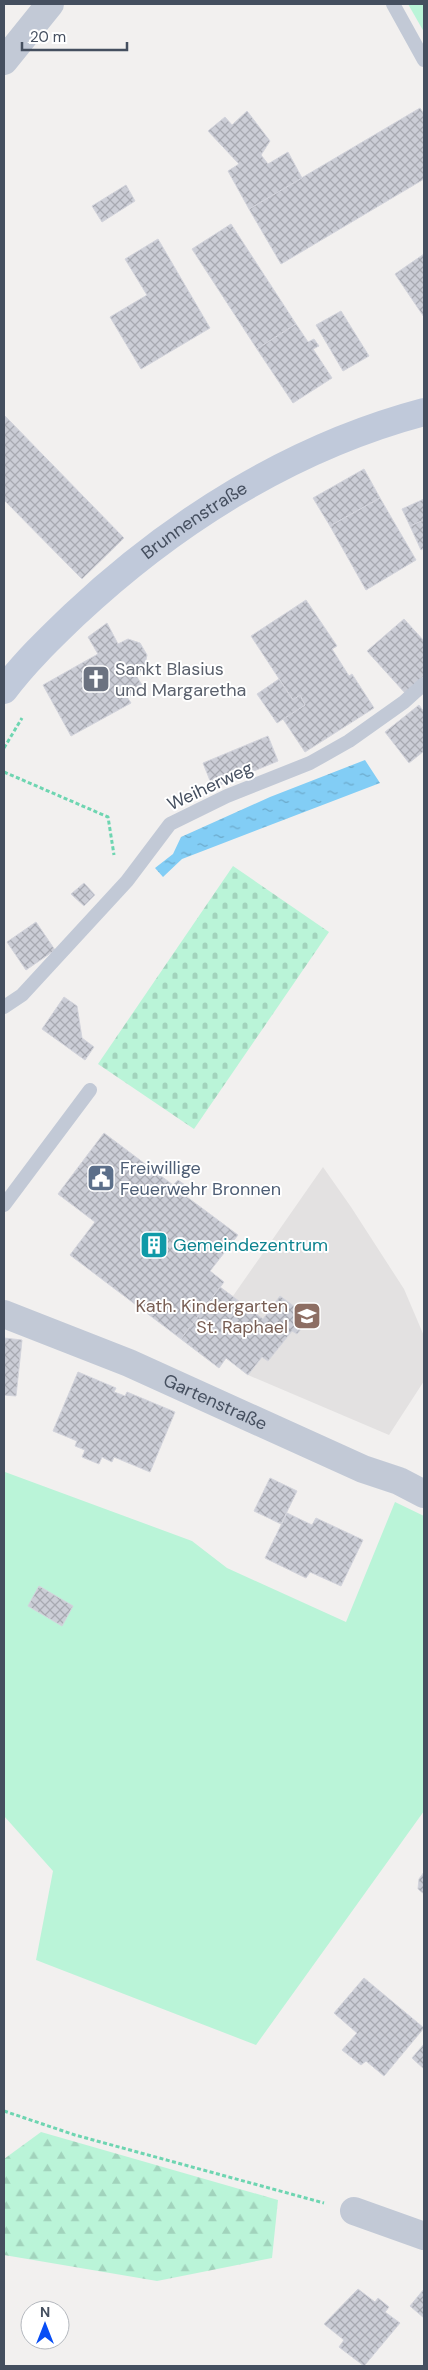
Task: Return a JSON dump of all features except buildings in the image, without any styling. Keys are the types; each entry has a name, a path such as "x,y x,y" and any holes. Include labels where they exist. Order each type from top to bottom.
{"street":[{"path":"4,60 50,4"},
{"name":"Brunnenstraße","path":"4,690 53,636 93,597 147,552 211,506 325,447 384,423 424,412"},
{"name":"Gartenstraße","path":"4,1314 129,1363 354,1465 399,1482 424,1494"},
{"path":"354,2211 424,2236"}],"lane":[{"path":"393,4 424,60"},
{"name":"Weiherweg","path":"4,1007 22,996 128,881 170,824 227,796 310,763 341,745 404,702 424,684"},
{"path":"4,1205 90,1090"}],"path":[{"path":"4,748 17,729 24,713"},
{"path":"4,772 108,817 114,856 128,881"},
{"path":"4,2111 75,2134 354,2211"}],"shaded area":[{"name":"Kath. Kindergarten St. Raphael","path":"323,1167 404,1289 424,1336 424,1381 389,1435 248,1375 226,1358 219,1368 181,1339 220,1287 233,1296"}],"green space":[{"path":"408,4 424,4 424,32"},
{"path":"233,866 329,932 194,1129 98,1064"},
{"path":"5,1472 192,1541 227,1568 346,1622 395,1502 424,1516 424,1811 256,2045 36,1960 53,1871 4,1816"},
{"path":"41,2132 278,2200 272,2258 157,2281 4,2255 4,2159"}],"water":[{"path":"365,760 380,783 182,859 163,877 155,868 173,854 181,837 270,797"}],"place":[{"name":"Sankt Blasius und Margaretha","path":"96,679"},
{"name":"Freiwillige Feuerwehr Bronnen","path":"101,1178"},
{"name":"Gemeindezentrum","path":"154,1245"},
{"name":"Kath. Kindergarten St. Raphael","path":"307,1316"}]}
